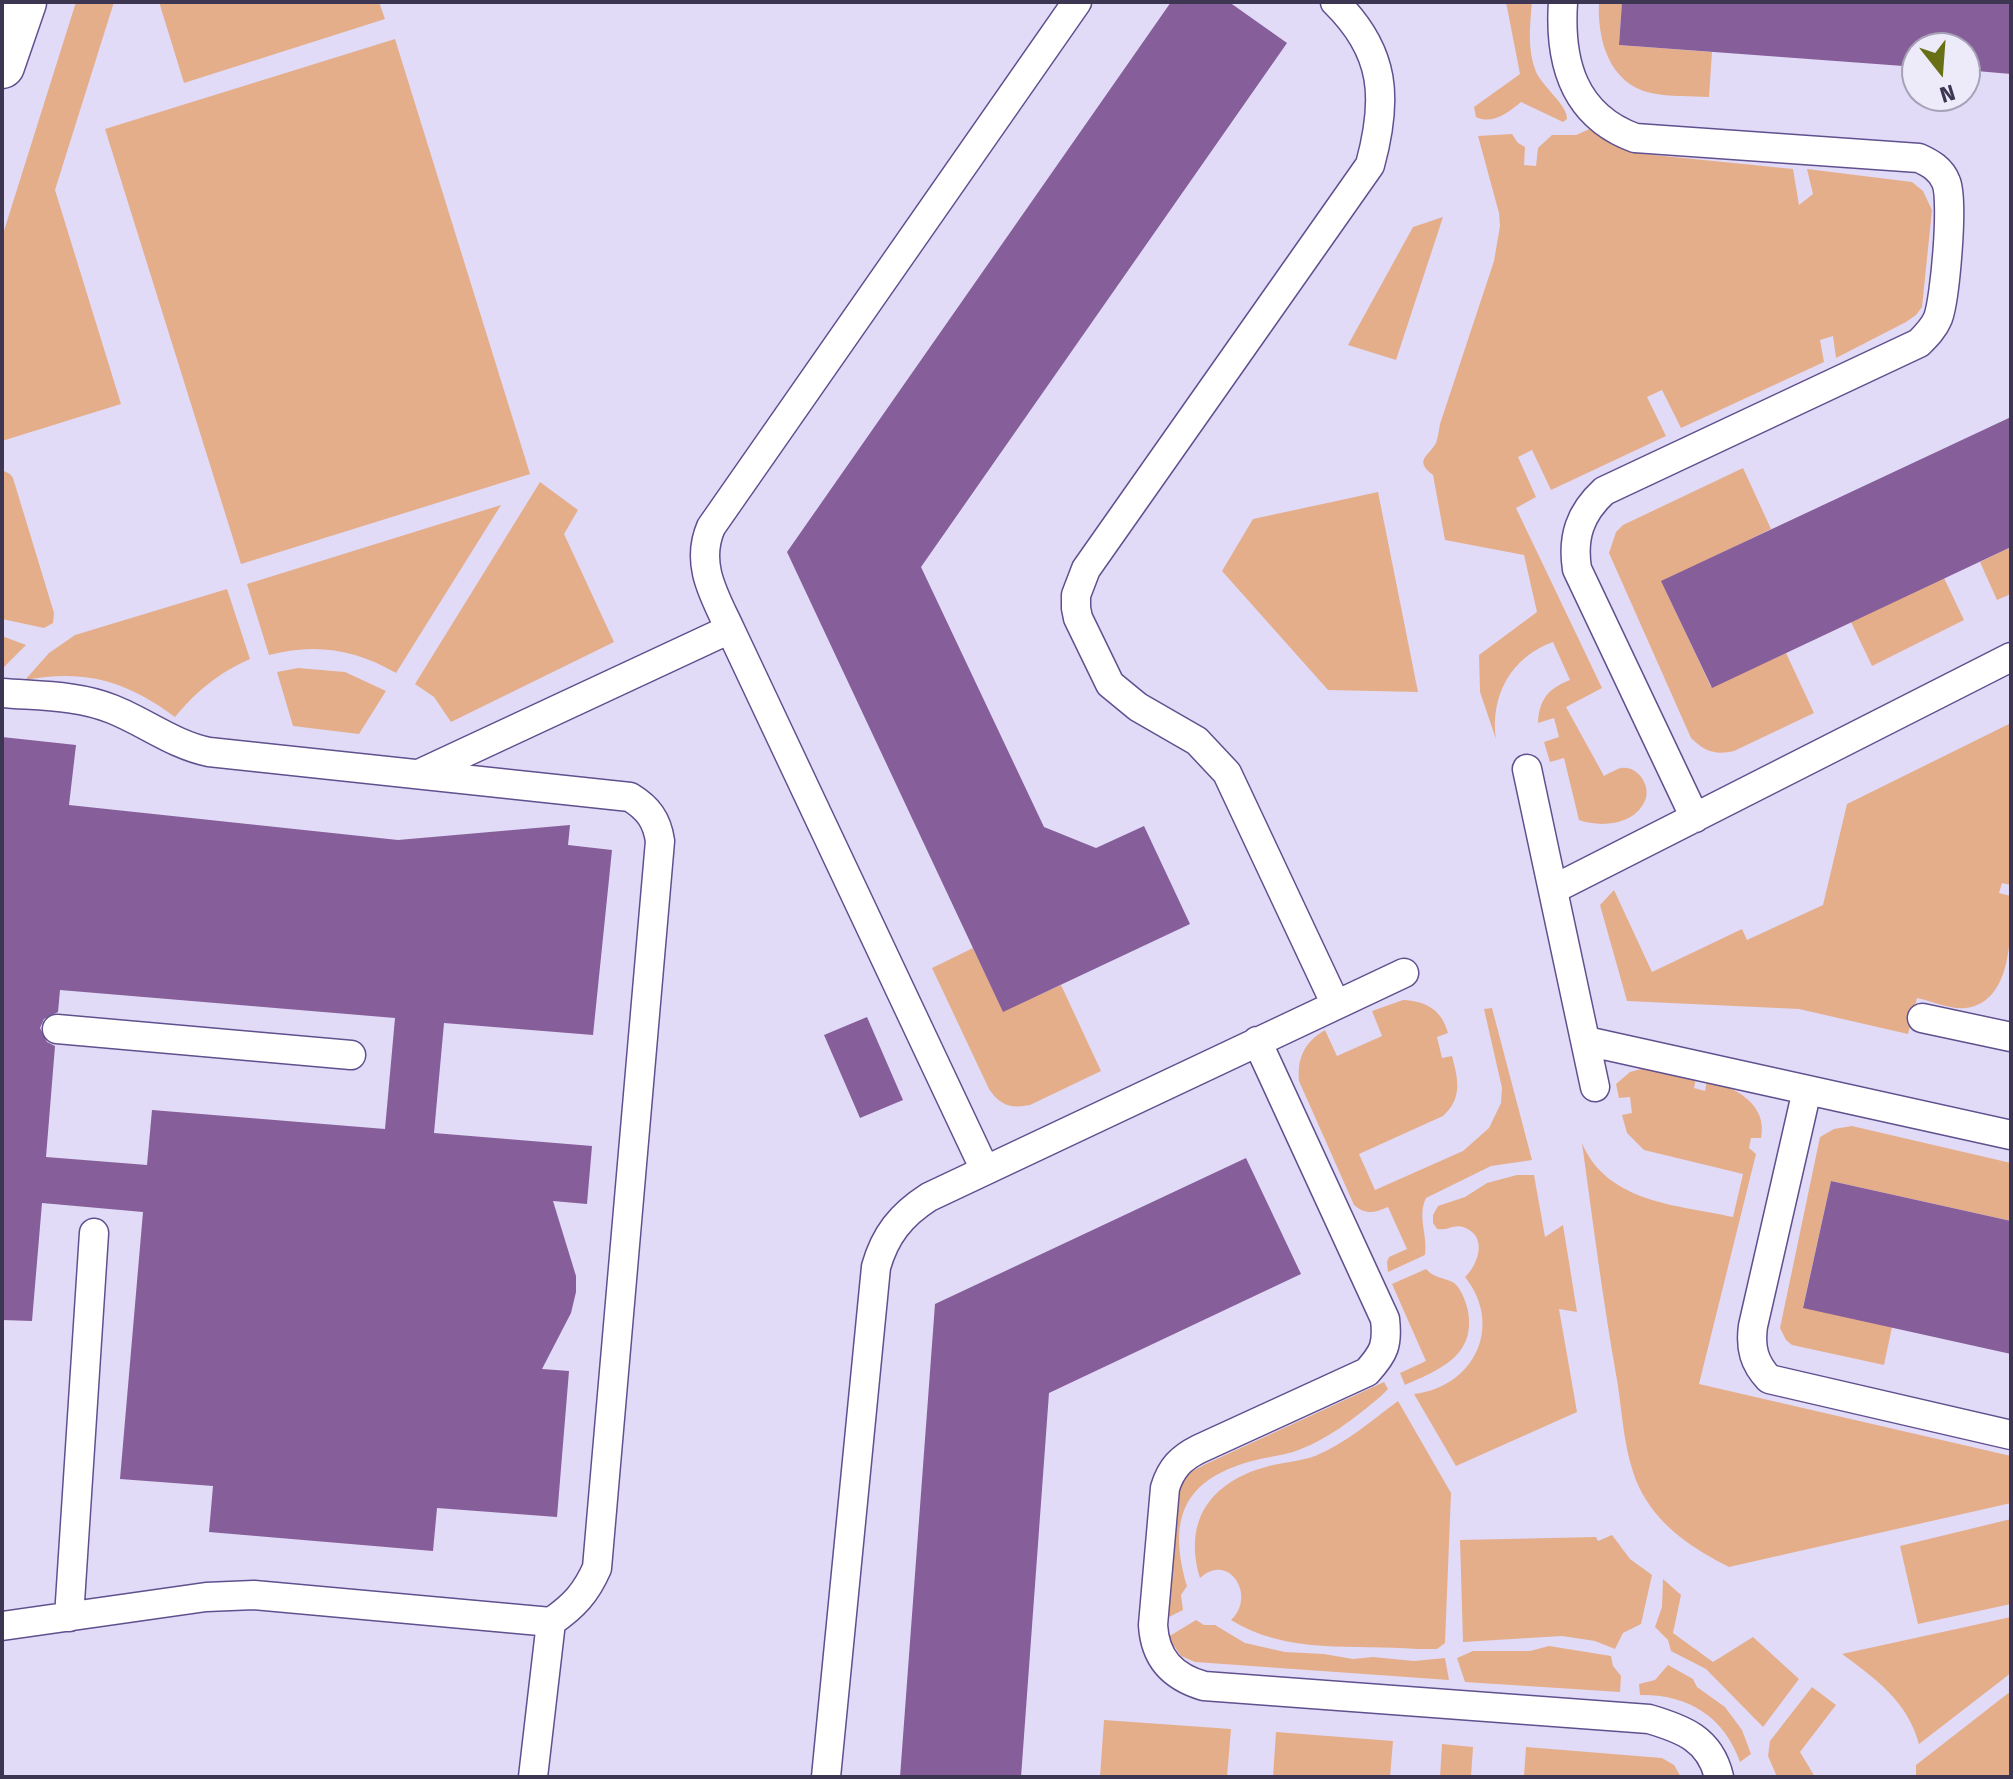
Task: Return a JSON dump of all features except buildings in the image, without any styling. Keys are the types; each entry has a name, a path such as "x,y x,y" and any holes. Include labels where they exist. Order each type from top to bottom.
{"street":[{"path":"2,66 24,2"}],"lane":[{"path":"985,1170 730,629 704,570 705,541 711,527 1077,2"},
{"path":"1335,2 1362,36 1373,57 1379,79 1382,105 1380,127 1370,165 1086,569 1076,595 1076,608 1110,684 1138,707 1197,741 1227,773 1336,1005"},
{"path":"1563,2 1561,33 1567,69 1587,105 1615,130 1635,138 1919,158 1941,173 1949,192 1943,301 1930,333 1919,343 1604,491 1582,517 1574,551 1577,569 1695,818"},
{"path":"419,774 730,629"},
{"path":"1554,889 2011,657"},
{"path":"2,693 101,705 186,746 209,752 630,797 644,806 658,828 660,841 597,1568 588,1588 575,1605 551,1622 254,1595 206,1597 2,1626"},
{"path":"1527,769 1595,1087"},
{"path":"826,1777 876,1267 895,1224 929,1197 1404,973"},
{"path":"1922,1018 2009,1030"},
{"path":"57,1029 351,1055"},
{"path":"1257,1041 1385,1319 1385,1344 1381,1356 1367,1372 1199,1449 1174,1467 1165,1488 1153,1625 1154,1638 1166,1665 1188,1681 1204,1686 1649,1719 1680,1728 1697,1739 1711,1755 1719,1777"},
{"path":"1586,1041 2011,1135"},
{"path":"1807,1090 1753,1326 1751,1342 1761,1371 1769,1379 2011,1435"},
{"path":"69,1617 94,1233"},
{"path":"533,1777 551,1622"}],"shaded area":[{"path":"76,2 114,2 55,190 121,404 2,441 2,237"},
{"path":"159,2 379,2 385,19 184,83"},
{"path":"1506,2 1532,2 1530,37 1533,63 1539,78 1564,108 1567,119 1563,122 1521,102 1494,119 1476,117 1474,107 1520,74"},
{"path":"1599,2 1622,2 1619,45 1712,52 1709,97 1651,93 1625,80 1608,58 1600,31"},
{"path":"395,39 530,474 241,564 105,129"},
{"path":"1594,127 1633,151 1644,154 1793,169 1799,205 1813,194 1807,169 1912,182 1923,191 1932,210 1922,307 1906,322 1836,358 1833,336 1820,340 1824,362 1681,428 1662,390 1647,397 1666,436 1551,490 1532,450 1518,457 1536,497 1516,508 1602,688 1566,707 1604,776 1619,769 1632,769 1641,776 1646,787 1646,798 1635,814 1607,824 1579,820 1564,758 1550,762 1544,742 1559,737 1554,718 1538,723 1540,707 1546,696 1570,680 1553,642 1526,657 1506,680 1496,708 1496,739 1480,692 1479,655 1537,612 1524,555 1445,540 1433,475 1423,462 1437,441 1494,261 1500,226 1478,136 1512,134 1525,147 1524,165 1536,166 1538,148 1552,135 1576,135"},
{"path":"1443,217 1396,360 1348,345 1413,227"},
{"path":"1743,468 1771,529 1662,582 1711,687 1786,653 1814,713 1734,751 1722,753 1706,749 1691,738 1609,553 1616,532 1623,525"},
{"path":"2,470 13,478 54,613 53,623 44,628 2,619"},
{"path":"540,482 578,510 564,534 614,642 451,722 434,697 415,684"},
{"path":"1378,492 1418,692 1328,690 1222,571 1253,519"},
{"path":"501,505 396,673 365,658 334,650 302,649 269,655 247,584"},
{"path":"2011,547 2011,594 1997,600 1980,562"},
{"path":"1944,578 1964,620 1872,666 1851,622"},
{"path":"227,589 250,659 208,684 175,717 139,694 104,681 67,676 25,680 49,653 75,635"},
{"path":"2,636 26,645 2,669"},
{"path":"298,668 345,672 386,691 359,734 293,726 277,672"},
{"path":"2011,723 2011,885 2002,883 1999,893 2011,896 2011,928 2001,980 1993,993 1981,1003 1960,1008 1917,998 1908,1034 1799,1009 1627,1001 1600,905 1614,890 1652,972 1742,929 1747,940 1823,905 1847,804"},
{"path":"973,948 1003,1011 1061,985 1101,1071 1030,1105 1011,1106 997,1099 989,1089 932,968"},
{"path":"1403,1000 1426,1005 1442,1018 1448,1033 1437,1037 1442,1058 1452,1056 1457,1080 1456,1095 1443,1116 1359,1154 1375,1190 1463,1151 1489,1128 1501,1103 1502,1088 1484,1009 1492,1008 1532,1160 1491,1166 1426,1198 1422,1212 1425,1255 1388,1272 1389,1257 1407,1249 1388,1207 1370,1212 1354,1205 1299,1081 1299,1072 1307,1045 1325,1030 1337,1056 1382,1036 1372,1011"},
{"path":"1645,1068 1696,1078 1694,1088 1705,1091 1707,1080 1728,1087 1754,1107 1762,1126 1761,1138 1751,1138 1749,1148 1756,1154 1699,1384 2011,1456 2011,1503 1729,1567 1691,1545 1659,1517 1642,1493 1628,1452 1582,1143 1593,1163 1626,1190 1690,1209 1733,1217 1743,1174 1644,1150 1627,1133 1622,1115 1632,1113 1630,1097 1619,1098 1616,1084 1630,1072"},
{"path":"1852,1126 2011,1163 2011,1221 1831,1181 1803,1307 1892,1327 1884,1365 1792,1345 1780,1328 1820,1137 1834,1129"},
{"path":"1517,1175 1534,1175 1545,1237 1563,1225 1577,1312 1559,1309 1577,1412 1456,1466 1414,1394 1453,1380 1467,1367 1477,1351 1482,1334 1482,1315 1465,1277 1474,1265 1479,1250 1476,1236 1471,1231 1457,1226 1437,1229 1433,1215 1438,1206 1465,1197 1487,1183"},
{"path":"1426,1269 1459,1288 1467,1307 1469,1326 1461,1350 1452,1359 1405,1385 1400,1373 1426,1361 1392,1284"},
{"path":"1384,1382 1388,1389 1381,1396 1328,1435 1293,1452 1228,1469 1196,1491 1186,1506 1181,1522 1179,1541 1187,1586 1181,1595 1183,1610 1163,1620 1169,1527 1176,1493 1182,1481 1208,1463"},
{"path":"1398,1401 1451,1493 1445,1643 1437,1649 1321,1646 1275,1639 1231,1620 1241,1600 1236,1580 1221,1570 1211,1571 1200,1578 1196,1537 1208,1504 1219,1491 1252,1471 1310,1458 1326,1451"},
{"path":"2011,1519 2011,1604 1918,1624 1900,1546"},
{"path":"1612,1535 1630,1559 1652,1575 1641,1624 1623,1633 1615,1649 1595,1641 1562,1636 1463,1642 1460,1540 1596,1537 1598,1541"},
{"path":"1663,1579 1681,1595 1673,1633 1713,1662 1753,1637 1799,1679 1763,1727 1706,1669 1671,1651 1668,1640 1655,1627 1662,1607"},
{"path":"2011,1617 2011,1673 1919,1744 1899,1703 1842,1654"},
{"path":"1196,1620 1204,1625 1215,1625 1245,1643 1285,1652 1353,1659 1373,1657 1414,1661 1445,1658 1449,1680 1195,1662 1181,1656 1168,1637"},
{"path":"1549,1646 1611,1656 1613,1666 1621,1676 1620,1692 1465,1682 1457,1658 1473,1651 1530,1651"},
{"path":"1668,1665 1693,1679 1697,1687 1725,1707 1742,1730 1751,1754 1740,1762 1724,1732 1702,1711 1673,1699 1640,1695 1639,1684 1655,1680"},
{"path":"1812,1687 1836,1705 1800,1752 1815,1777 1777,1777 1768,1756 1770,1741"},
{"path":"2011,1691 2011,1777 1916,1777 1916,1765"},
{"path":"1104,1720 1231,1729 1227,1777 1100,1777"},
{"path":"1276,1732 1393,1741 1390,1777 1273,1777"},
{"path":"1442,1744 1473,1747 1471,1777 1440,1777"},
{"path":"1526,1747 1662,1758 1674,1765 1681,1777 1524,1776"}]}
